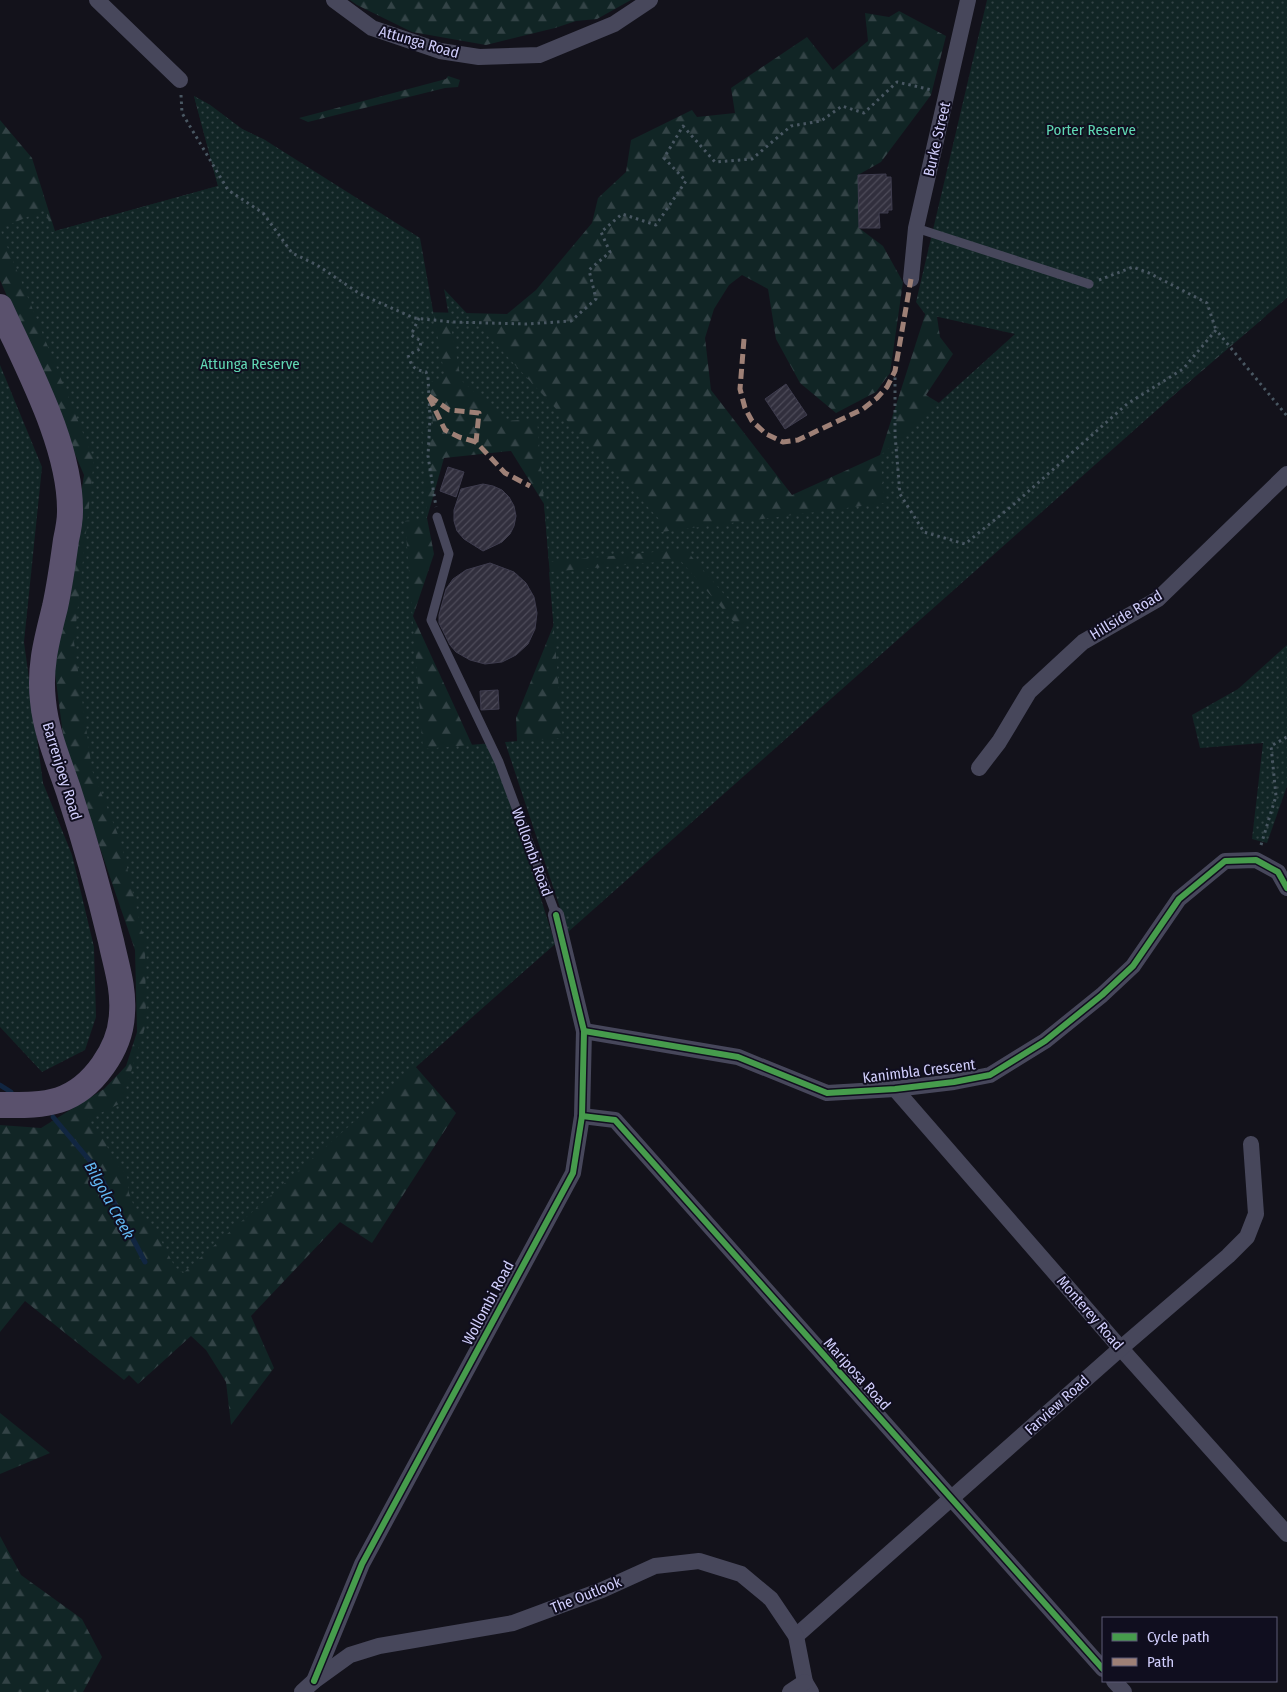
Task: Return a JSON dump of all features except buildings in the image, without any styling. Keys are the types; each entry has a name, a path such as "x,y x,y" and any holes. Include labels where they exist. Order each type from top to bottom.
{"main road":[{"name":"Barrenjoey Road","path":"0,308 46,410 65,464 70,512 63,567 43,654 42,699 47,730 69,794 102,905 123,1000 121,1026 113,1050 89,1080 70,1096 58,1100 34,1104 0,1105"}],"street":[{"path":"97,0 180,80"},
{"name":"Attunga Road","path":"334,0 372,28 440,51 479,57 539,55 614,24 650,0"},
{"name":"Burke Street","path":"911,279 916,228 968,0"},
{"name":"Hillside Road","path":"979,768 999,742 1030,692 1083,642 1158,599 1287,474"},
{"path":"1256,860 1278,872 1287,888"},
{"name":"Kanimbla Crescent","path":"584,1031 738,1057 827,1093 895,1089 954,1082 990,1075 1045,1040 1133,966 1178,900 1225,861 1256,860"},
{"name":"Wollombi Road","path":"314,1681 362,1564 573,1173 582,1116 584,1031 556,915"},
{"name":"Monterey Road","path":"895,1089 1121,1348 1287,1534"},
{"name":"Mariposa Road","path":"582,1116 614,1120 1102,1668"},
{"name":"Farview Road","path":"796,1636 1121,1348 1228,1256 1246,1237 1256,1214 1251,1144"},
{"name":"The Outlook","path":"302,1692 350,1655 379,1646 513,1623 602,1590 655,1566 699,1561 741,1574 771,1599 796,1636 808,1687"},
{"path":"1115,1682 1124,1692"},
{"path":"790,1692 808,1687"}],"lane":[{"path":"916,228 1089,284"},
{"name":"Wollombi Road","path":"437,517 450,554 431,620 499,762 556,915"}],"path":[{"path":"180,80 182,113 228,190 264,213 292,253 317,265 360,294 414,318 452,322 527,324 571,321 596,299 590,270 610,252 601,232 622,214 656,225 686,181 664,158 683,126 715,162 752,159 791,126 821,121 842,106 864,113 898,82 948,93"},
{"path":"1089,284 1133,267 1207,303 1216,330 1287,416"},
{"path":"419,318 411,334 421,341 420,349 408,355 411,364 416,370 426,372 428,377 430,418 428,456 437,517"},
{"path":"894,371 895,435 900,494 924,532 966,544 1013,505 1126,404 1183,369 1216,330"},
{"path":"1256,860 1276,796 1271,746 1287,737"}],"green space":[{"path":"350,0 631,0 597,19 576,21 486,45 412,32"},
{"name":"Porter Reserve","path":"987,0 1287,0 1287,298 1220,354 568,932 505,742 563,738 549,572 680,560 741,630 749,623 685,549 549,562 537,419 506,421 461,380 444,289 659,519 661,532 885,503 880,456 1015,334 925,314 916,302"},
{"path":"1287,0 1266,316 569,913 517,741 516,718 554,624 544,504 511,451 444,458 427,518 434,554 413,616 479,760 555,944 415,1066 456,1113 372,1243 340,1222 251,1316 274,1368 231,1425 226,1382 206,1350 191,1336 138,1384 129,1375 124,1380 25,1301 0,1332 0,1125 41,1128 104,1089 126,1066 137,1032 135,950 64,743 54,665 84,475 0,280 0,120 32,158 55,231 218,186 194,96 210,105 242,129 265,140 302,198 421,312 507,314 536,290 592,223 598,198 626,172 631,140 692,110 697,117 735,113 731,88 807,37 833,70 868,41 865,13 889,17 899,11 946,36 931,95 881,162 858,175 859,228 883,246 903,282 890,373 876,392 836,413 800,383 776,339 768,289 742,275 729,285 714,309 705,338 711,390 792,495 880,455 933,290 940,337 953,354 926,395 983,430"},
{"path":"448,76 460,80 458,87 445,88 308,122 299,118 446,79"},
{"name":"Attunga Reserve","path":"194,96 210,105 242,129 265,140 420,238 445,378 430,382 433,427 422,428 427,518 405,521 423,749 493,743 555,944 183,1273 175,1267 154,1227 137,1214 129,1193 127,1175 112,1159 104,1138 86,1120 121,1103 146,1024 145,944 121,842 92,770 74,642 94,460 0,229 45,209 52,232 218,186"},
{"path":"0,365 42,467 24,642 43,783 72,855 94,947 96,1017 85,1050 42,1072 0,1027"},
{"path":"1287,645 1287,786 1267,843 1252,839 1263,743 1200,748 1192,715 1238,689"},
{"path":"0,1413 50,1453 0,1474"},
{"path":"0,1536 21,1575 82,1619 102,1657 83,1692 0,1692"}],"waterway":[{"name":"Bilgola Creek","path":"0,1085 11,1092"},
{"name":"Bilgola Creek","path":"53,1117 96,1168 145,1262"}],"marked path":[{"path":"744,339 740,389 745,408 752,421 766,434 783,442 798,440 863,409 887,387 895,371 911,279"},
{"path":"429,396 449,410 479,413 476,442 505,473 530,486"},
{"path":"429,397 445,430 476,442"}],"cycle path":[{"path":"584,1031 738,1057 827,1093 895,1089 954,1082 990,1075 1045,1041 1102,995 1133,966 1179,899 1225,861 1256,860 1278,872 1287,888"},
{"path":"314,1681 362,1564 573,1173 582,1116 584,1031 556,915"},
{"path":"582,1116 615,1120 1102,1668"}]}
